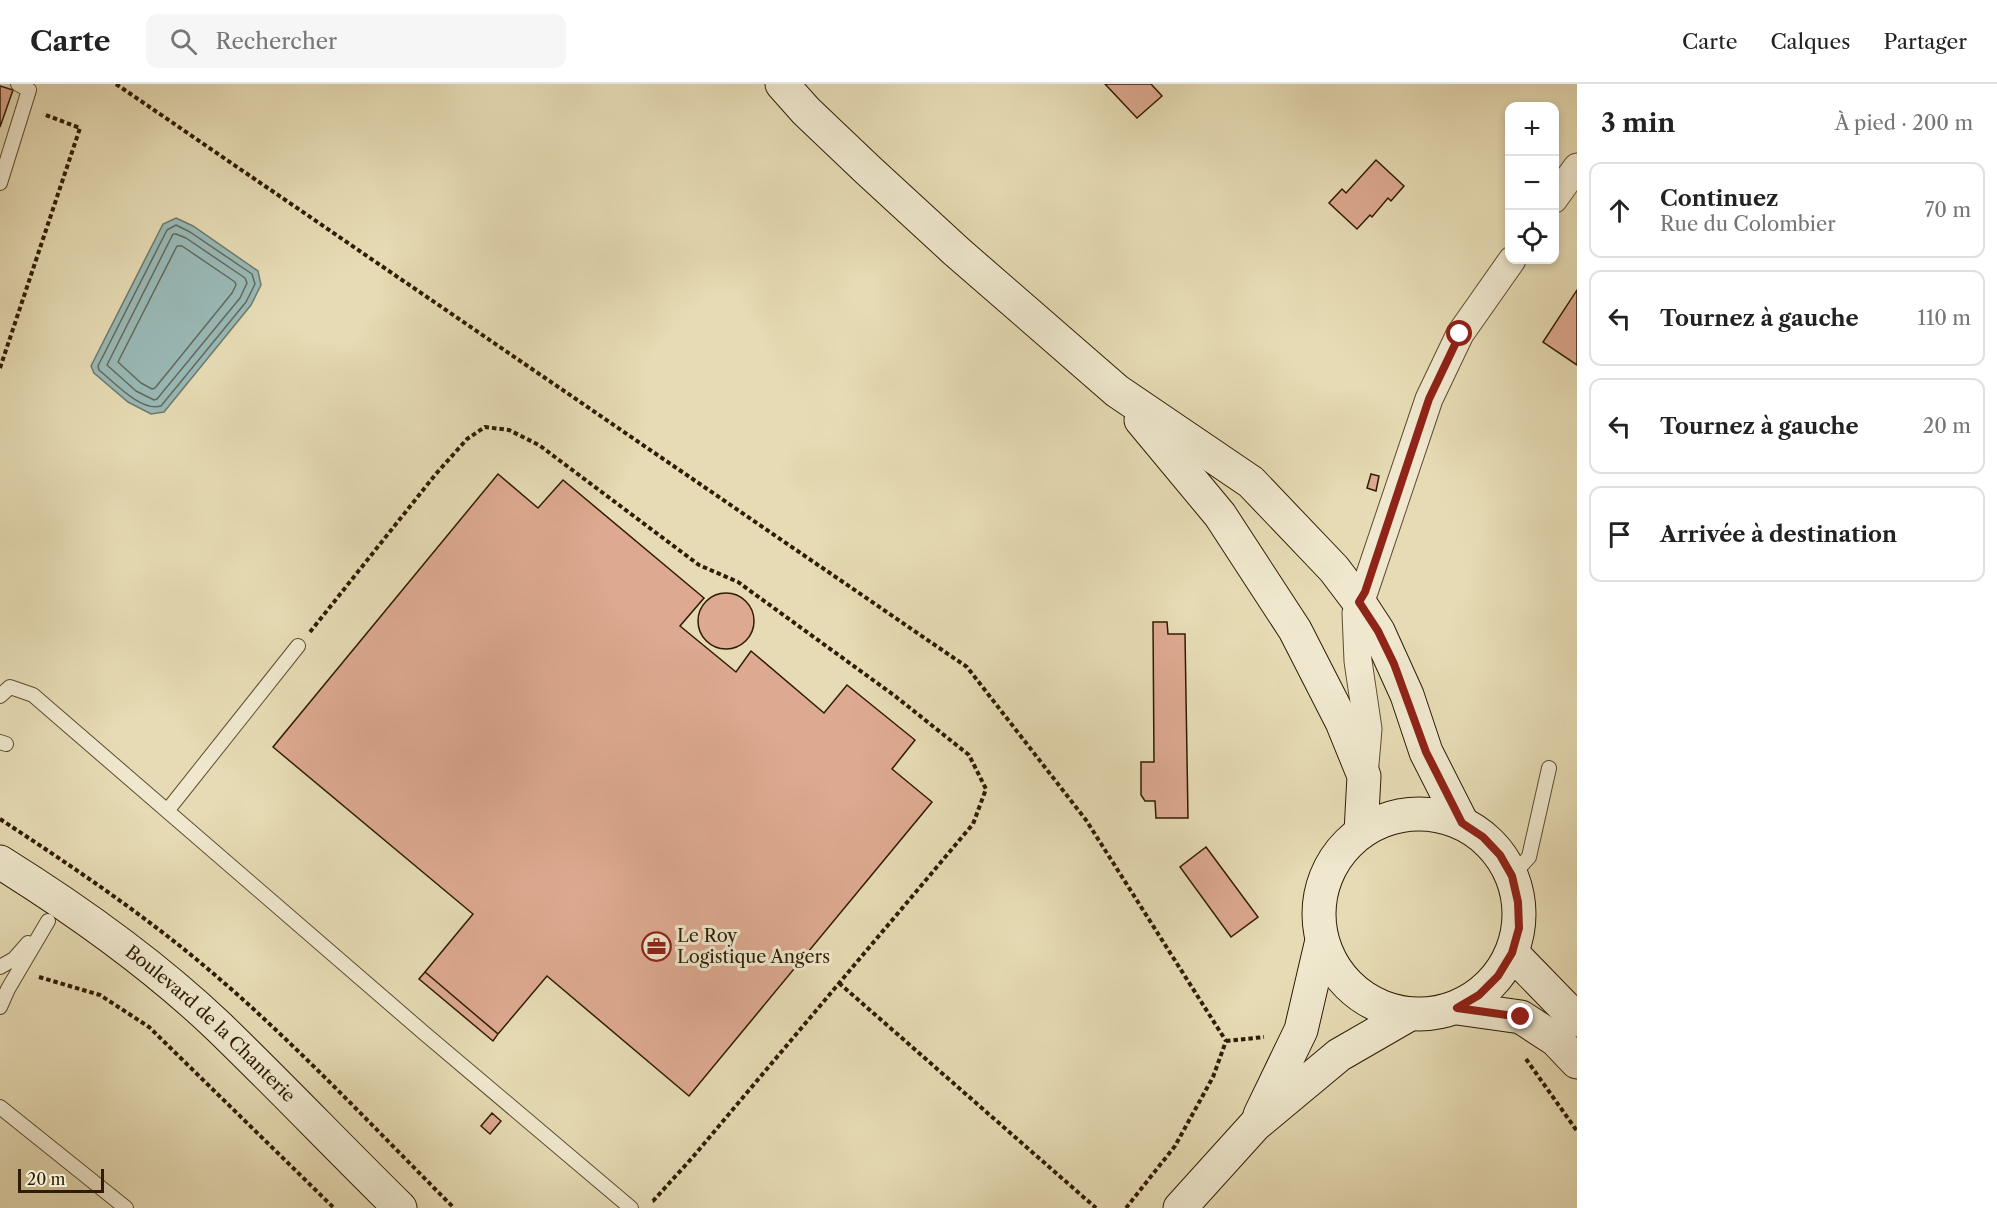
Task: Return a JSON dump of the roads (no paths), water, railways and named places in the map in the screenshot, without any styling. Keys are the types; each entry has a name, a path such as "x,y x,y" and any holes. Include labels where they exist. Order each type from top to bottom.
{"street":[{"path":"782,84 806,111 956,251 1117,391 1251,482 1334,569 1378,631 1394,664 1426,752 1462,823"},
{"path":"1559,191 1577,167"},
{"path":"1361,832 1368,729 1358,661 1356,613 1429,399 1460,334 1509,264"},
{"path":"1117,391 1220,515 1295,630 1342,722 1364,776"},
{"path":"1410,814 1437,815 1462,823 1483,837 1500,855 1512,876 1518,902 1519,928 1512,953 1498,976 1479,995 1457,1008 1434,1014 1410,1014 1380,1007 1354,991 1334,968 1322,940 1319,910 1325,880 1339,854 1361,832 1385,820 1410,814"},
{"name":"Boulevard de la Chanterie","path":"0,862 56,912 133,953 218,1026 400,1208"},
{"path":"1255,1125 1301,1030 1322,940"},
{"path":"1512,953 1577,1020"},
{"path":"1457,1008 1521,1017 1556,1040 1577,1062"},
{"path":"1180,1208 1255,1125 1339,1055 1410,1014"}],"lane":[{"path":"0,183 29,90 18,84"},
{"path":"167,811 298,646"},
{"path":"0,696 10,687 33,695 424,1033 629,1206"},
{"path":"1512,876 1529,857 1549,768"},
{"path":"0,1007 18,962 56,912"},
{"path":"0,967 18,962"},
{"path":"0,1107 126,1208"}],"water":[{"path":"176,218 193,226 258,271 261,285 251,305 164,412 151,414 128,402 94,373 91,366 163,224"}],"place":[{"name":"Le Roy Logistique Angers","path":"656,946"}]}
